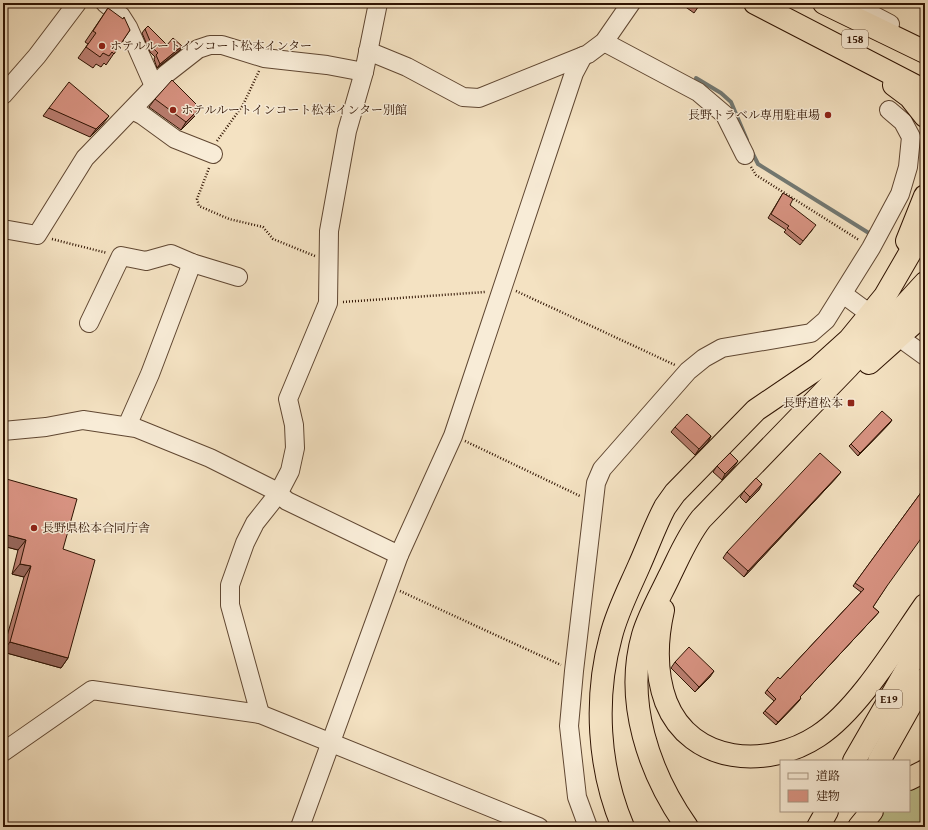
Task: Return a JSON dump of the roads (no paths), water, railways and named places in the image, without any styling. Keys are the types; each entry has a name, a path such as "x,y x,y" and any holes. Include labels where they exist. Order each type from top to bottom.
{"highway":[{"name":"158","path":"755,3 925,91"},
{"name":"158","path":"785,3 925,74"},
{"path":"824,3 923,47"},
{"path":"822,38 848,58 896,86 910,97 925,116"},
{"path":"884,296 925,196"},
{"path":"623,827 614,806 604,755 601,731 603,679 611,635 665,507 685,483 756,410 834,355 863,324 884,296 925,227"},
{"path":"687,827 673,805 653,763 640,719 637,695 639,656 643,636 650,618 686,542 701,519 854,361 925,283"},
{"path":"782,435 925,314"},
{"path":"651,539 629,636 625,671 624,699 627,721 640,767 650,792 672,827"},
{"path":"686,542 668,590 659,630 658,656 661,686 676,720 688,734 703,745 734,756 768,757 785,753 819,736 849,709 925,606"},
{"name":"E19","path":"855,760 925,638"},
{"name":"E19","path":"880,760 925,679"},
{"path":"910,778 925,771"},
{"path":"818,827 826,812"},
{"path":"844,827 852,812"},
{"path":"859,827 871,812"}],"street":[{"path":"3,96 37,56 77,3"},
{"path":"105,3 121,16 128,27 154,86"},
{"path":"260,714 230,605 230,586 245,543 255,523 278,494 290,471 295,448 294,425 288,399 328,303 329,231 347,131 364,72 378,3"},
{"path":"368,51 407,67 463,97 479,98 583,56 604,42 631,3"},
{"path":"850,3 923,47"},
{"path":"604,42 698,92 725,115 745,155"},
{"path":"3,229 37,235 85,158 154,86 192,52 204,46 222,45 264,58 327,65 364,72"},
{"path":"300,827 389,586 399,555 454,436 500,292 574,73 583,56"},
{"path":"132,110 175,139 213,154"},
{"path":"588,827 577,797 569,726 596,483 602,469 688,371 704,358 722,348 811,333 826,320 871,248 900,194 908,167 911,138 903,122 889,110"},
{"path":"89,323 121,256 146,261 171,254 192,263 238,277"},
{"path":"127,426 150,374 192,263"},
{"path":"843,294 862,308"},
{"path":"906,343 925,356"},
{"path":"3,432 46,427 83,420 136,428 210,458 278,494 287,501 399,555"},
{"path":"3,752 92,690 260,714 539,827"}],"waterway":[{"path":"696,78 721,93 731,102 747,140"},
{"path":"752,152 758,164 872,235"}],"place":[{"name":"ホテルルートインコート松本インター","path":"102,46"},
{"name":"ホテルルートインコート松本インター別館","path":"173,110"},
{"name":"長野トラベル専用駐車場","path":"828,115"},
{"name":"長野道松本","path":"851,403"},
{"name":"長野県松本合同庁舎","path":"34,528"}]}
